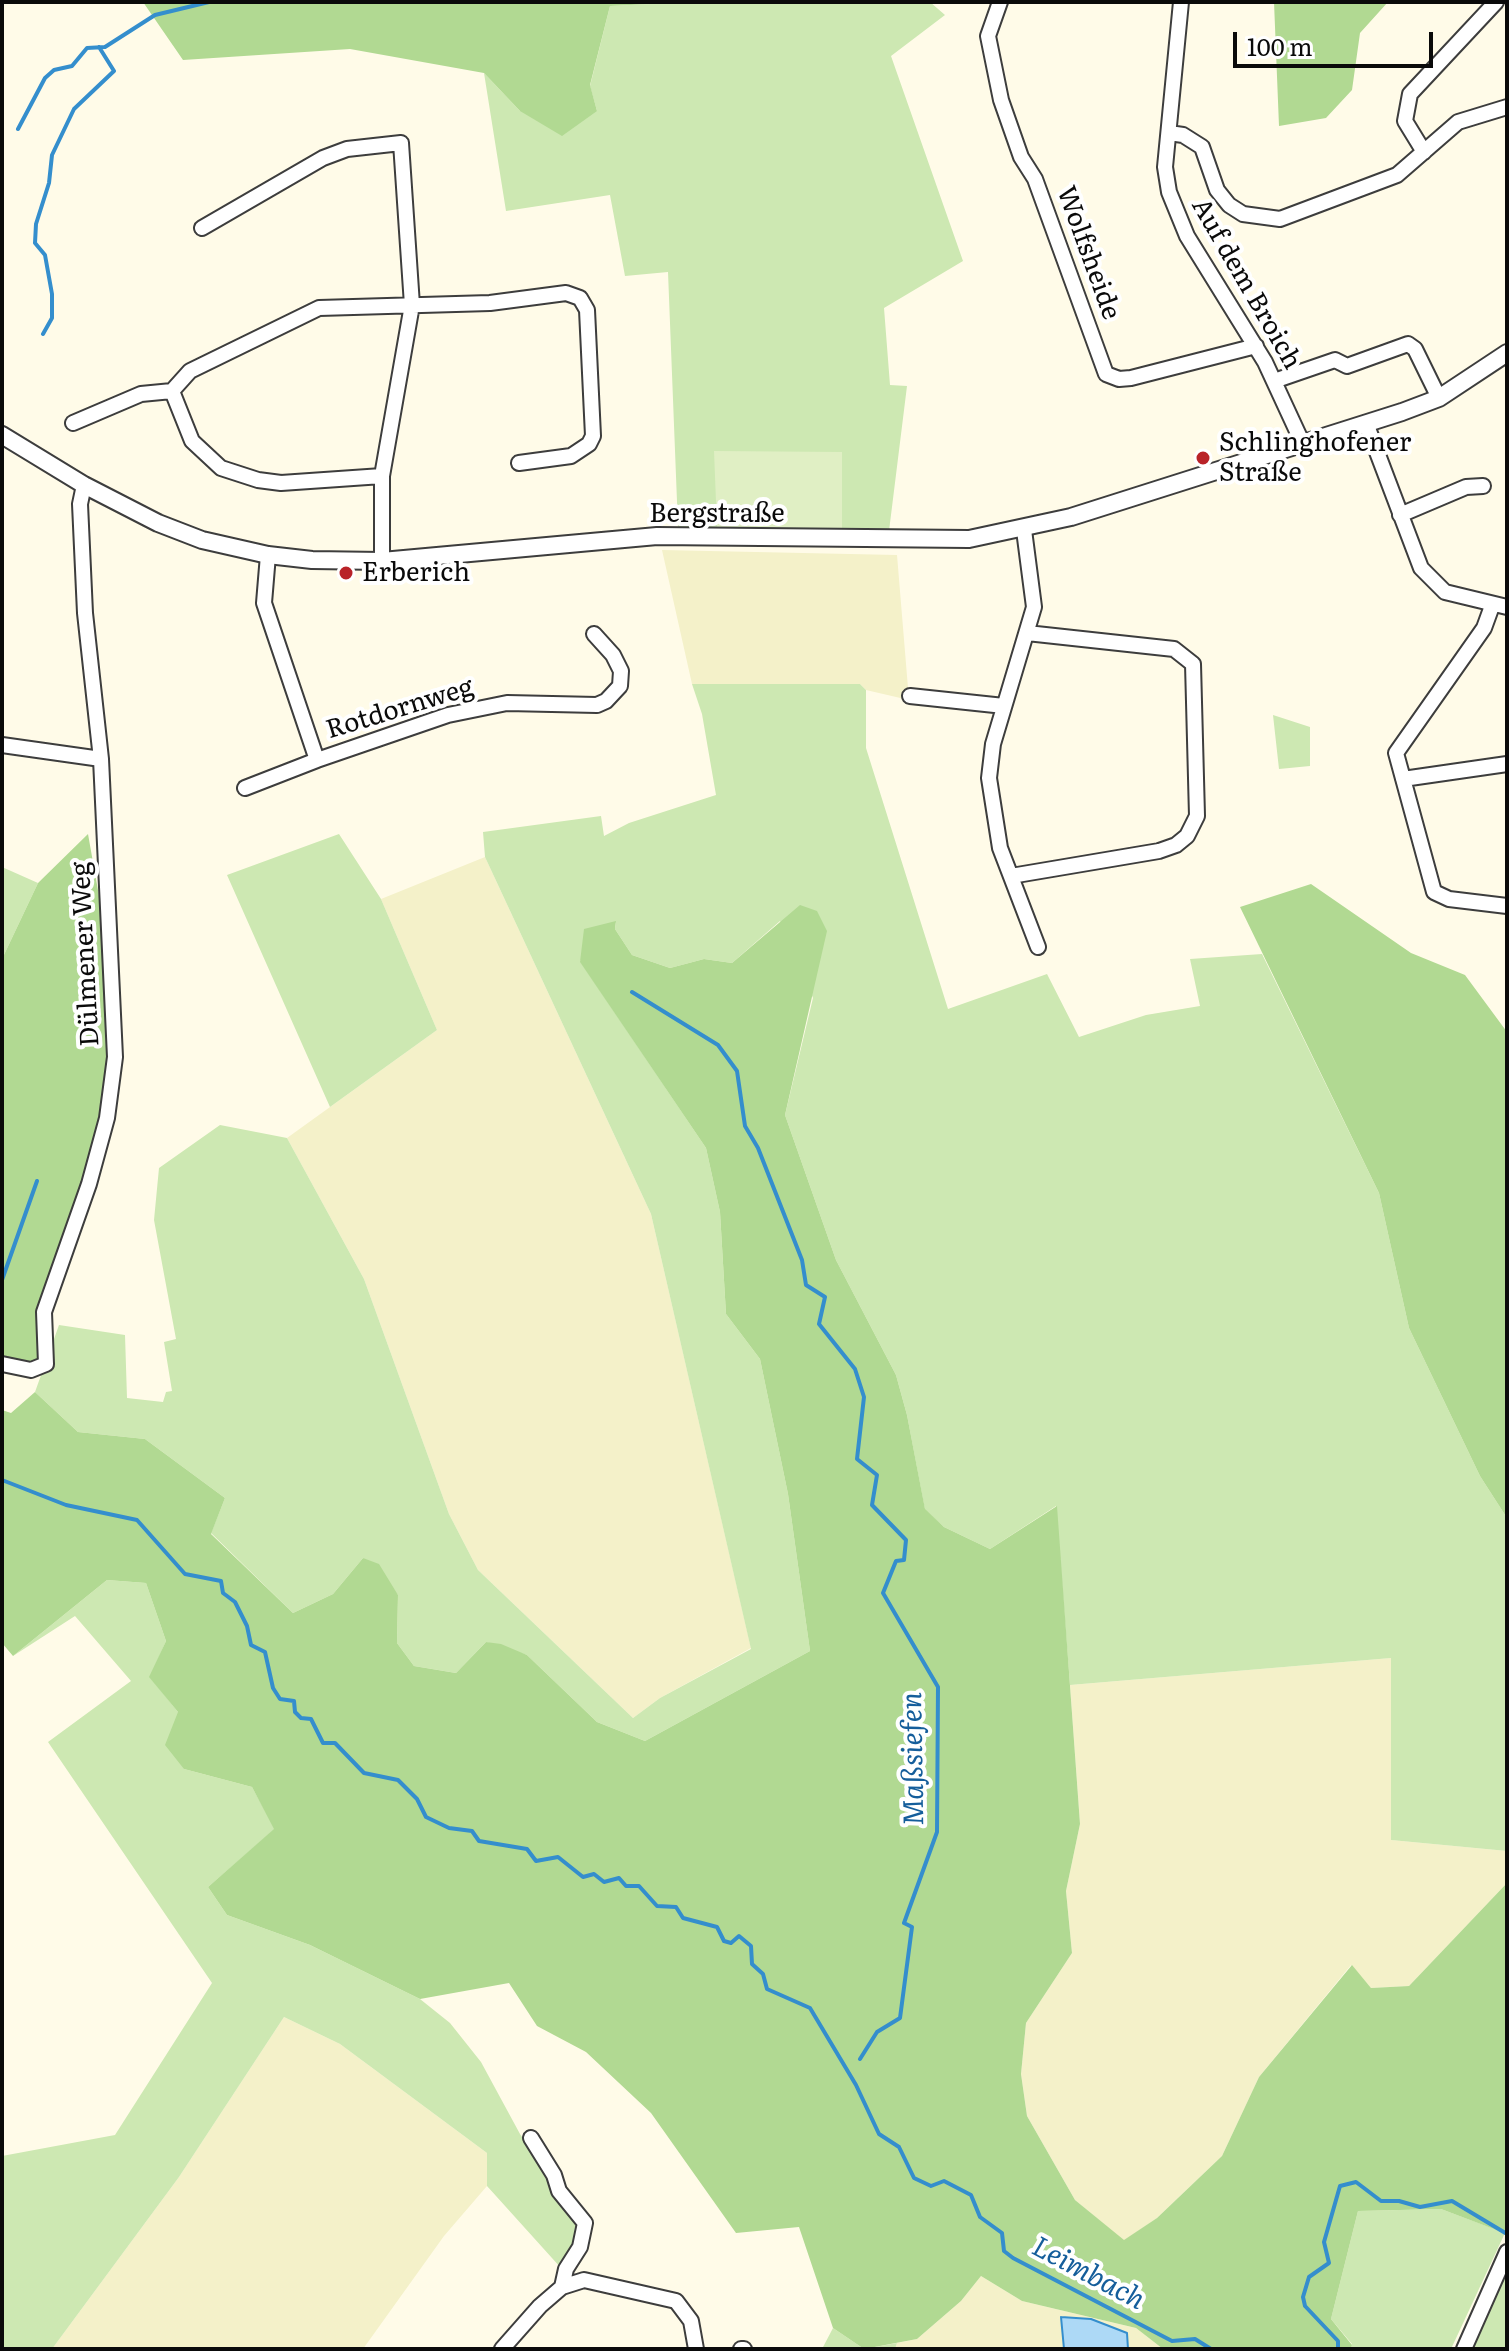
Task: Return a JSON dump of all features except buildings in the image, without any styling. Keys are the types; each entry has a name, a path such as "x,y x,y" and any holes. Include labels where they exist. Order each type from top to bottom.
{"street":[{"name":"Wolfsheide","path":"1000,2 988,36 1001,100 1021,157 1035,179 1106,374 1119,379 1131,378 1256,346"},
{"name":"Auf dem Broich","path":"1181,2 1165,167 1173,210 1256,346 1302,442"},
{"path":"1424,152 1405,121 1410,94 1496,2"},
{"path":"1169,133 1193,140 1202,147 1217,190 1229,205 1243,214 1261,219 1291,216 1397,175 1458,122 1507,107"},
{"path":"202,228 323,158 347,149 401,143 412,305 382,476 382,561"},
{"path":"73,423 141,394 172,391 190,371 319,308 490,303 566,293 580,298 590,330 593,436 589,444 571,456 519,463"},
{"path":"1274,381 1335,360 1347,366 1408,344 1415,349 1439,398"},
{"name":"Bergstraße","path":"2,435 84,485 187,534 268,555 382,561 657,536 969,539 1024,530 1439,398 1507,353"},
{"path":"172,391 192,441 221,468 258,480 281,483 382,476"},
{"path":"1366,423 1421,568 1445,592 1500,607 1396,753 1434,892 1449,899 1507,906"},
{"name":"Dülmener Weg","path":"2,1364 31,1370 46,1364 44,1312 89,1184 107,1118 115,1057 101,759 85,613 80,504 84,485"},
{"path":"1400,515 1466,487 1483,486"},
{"path":"1024,530 1034,607 993,744 989,778 992,818 1038,947"},
{"path":"245,788 317,760 264,603 268,555"},
{"path":"1011,876 1159,851 1176,845 1187,836 1197,816 1196,677 1193,664 1185,655 1174,649 1027,633"},
{"name":"Rotdornweg","path":"317,760 448,715 492,706 507,703 597,705 606,701 620,686 621,671 613,655 594,634"},
{"path":"910,696 1004,706"},
{"path":"2,745 101,759"},
{"path":"1403,779 1507,764"},
{"path":"531,2138 554,2175 559,2191 585,2223 580,2247 566,2269 562,2287"},
{"path":"1464,2349 1507,2252"},
{"path":"502,2349 540,2306 562,2287 584,2280 676,2301 691,2321 696,2349"}],"shaded area":[{"path":"662,550 897,555 909,700 866,690 860,684 692,684"},
{"path":"485,857 651,1214 751,1648 660,1698 633,1718 478,1570 449,1514 364,1279 287,1138 437,1030 381,899"},
{"path":"1391,1658 1391,1840 1507,1851 1507,1883 1409,1986 1371,1988 1351,1965 1259,2077 1222,2156 1157,2218 1124,2241 1075,2200 1027,2116 1021,2074 1026,2023 1072,1953 1066,1891 1080,1824 1070,1685"},
{"path":"284,2017 340,2044 487,2153 487,2186 444,2236 363,2349 52,2349 179,2177"},
{"path":"981,2276 1022,2301 1136,2328 1163,2349 895,2349 897,2343 917,2339 961,2301"}],"green space":[{"path":"143,2 692,2 610,6 590,85 597,111 562,136 520,111 484,73 350,49 183,60"},
{"path":"692,2 930,2 945,15 891,56 963,261 884,308 890,385 907,386 889,531 678,527 668,272 625,276 610,195 506,211 484,73 520,111 597,111 590,86 610,6"},
{"path":"1274,2 1388,2 1360,33 1352,90 1326,118 1279,126"},
{"path":"714,451 842,452 842,530 717,527"},
{"path":"692,684 860,684 866,690 866,748 948,1009 1047,974 1079,1037 1146,1015 1200,1006 1190,959 1262,954 1379,1193 1409,1328 1480,1476 1507,1518 1507,1851 1391,1840 1391,1658 1070,1685 1056,1506 990,1549 944,1527 925,1510 896,1375 836,1260 785,1115 813,998 780,921 732,963 704,959 670,968 632,955 615,929 616,922 580,961 706,1148 720,1212 726,1314 760,1359 788,1494 810,1651 645,1741 597,1722 527,1655 486,1642 456,1673 414,1666 397,1643 398,1595 363,1558 333,1594 293,1613 211,1533 225,1498 145,1439 78,1432 35,1392 59,1325 125,1335 127,1398 163,1402 166,1392 172,1391 164,1342 176,1339 154,1220 159,1168 220,1125 287,1138 364,1279 449,1514 478,1570 633,1718 660,1698 751,1649 651,1214 485,857 483,832 601,816 604,836 629,823 716,795 702,714"},
{"path":"1273,715 1310,727 1310,766 1279,769"},
{"path":"88,834 99,896 115,1057 49,1300 47,1356 31,1370 2,1363 2,959 38,883"},
{"path":"339,834 381,899 437,1030 330,1107 227,875"},
{"path":"2,867 38,883 2,959"},
{"path":"1311,884 1411,953 1465,975 1507,1032 1507,1518 1480,1476 1409,1328 1379,1193 1240,907"},
{"path":"800,905 817,911 827,931 785,1115 836,1260 896,1375 925,1509 944,1527 990,1549 1057,1506 1080,1824 1066,1891 1072,1953 1026,2023 1021,2074 1027,2116 1075,2200 1124,2240 1157,2218 1222,2156 1259,2077 1352,1965 1371,1988 1409,1986 1507,1883 1507,2234 1441,2209 1358,2211 1331,2319 1352,2345 1350,2349 1163,2349 1136,2328 1022,2301 981,2276 961,2301 917,2339 864,2349 833,2328 799,2227 736,2233 651,2113 586,2052 537,2026 509,1983 420,1999 310,1945 227,1915 208,1887 274,1829 252,1787 184,1769 165,1745 178,1712 149,1677 166,1641 146,1583 107,1580 13,1656 2,1643 2,1410 11,1413 35,1392 78,1432 145,1439 225,1498 211,1534 293,1613 333,1594 363,1558 379,1564 398,1595 397,1643 414,1666 456,1673 486,1642 501,1644 527,1655 597,1722 645,1741 810,1651 788,1494 760,1359 726,1314 720,1212 706,1148 580,962 584,929 616,921 615,929 632,955 670,968 704,959 732,963"},
{"path":"107,1580 146,1583 166,1641 150,1677 178,1712 184,1769 252,1787 275,1829 208,1887 227,1915 310,1945 420,1999 450,2023 481,2062 520,2134 581,2226 577,2244 561,2268 487,2186 487,2153 340,2044 284,2017 179,2177 52,2349 2,2349 2,2156 115,2135 212,1983 48,1742 131,1681 75,1616 13,1656"},
{"path":"1441,2209 1505,2233 1451,2349 1350,2349 1352,2344 1331,2319 1358,2211"},
{"path":"1507,2268 1507,2349 1470,2349"},
{"path":"833,2328 864,2349 822,2349"},
{"path":"897,2343 895,2349 864,2349"}],"water":[{"path":"1061,2317 1091,2319 1127,2333 1128,2349 1064,2349"}],"waterway":[{"path":"18,129 45,78 54,70 72,66 87,48 105,47 155,15 209,2"},
{"path":"43,334 52,318 52,294 45,255 35,243 36,224 49,183 52,155 74,109 114,71 99,47"},
{"name":"Maßsiefen","path":"632,992 718,1045 737,1071 745,1126 758,1148 802,1260 806,1285 825,1297 819,1324 855,1369 864,1397 857,1459 877,1475 872,1505 906,1540 904,1560 896,1561 883,1593 938,1687 937,1832 904,1923 912,1927 900,2018 877,2032 860,2059"},
{"path":"2,1280 37,1181"},
{"name":"Leimbach","path":"2,1480 66,1505 137,1520 185,1574 221,1581 223,1593 235,1602 247,1626 251,1645 265,1652 273,1688 280,1699 294,1701 295,1712 301,1718 311,1719 323,1743 335,1743 364,1773 398,1780 417,1799 426,1817 449,1828 472,1831 479,1841 527,1849 536,1861 558,1857 583,1877 594,1874 604,1882 619,1878 626,1886 639,1886 657,1906 676,1907 683,1918 717,1927 724,1941 731,1943 739,1936 751,1946 752,1964 763,1974 767,1989 810,2008 856,2085 879,2134 899,2147 914,2178 931,2186 944,2181 971,2195 980,2217 1002,2233 1004,2251 1013,2258 1172,2341 1195,2339 1211,2349"},
{"name":"Leimbach","path":"1338,2349 1338,2341 1305,2306 1303,2297 1309,2277 1329,2263 1324,2242 1340,2186 1356,2182 1381,2201 1399,2201 1420,2207 1452,2201 1507,2234"}],"place":[{"name":"Schlinghofener Straße","path":"1203,458"},
{"name":"Erberich","path":"346,573"}]}
